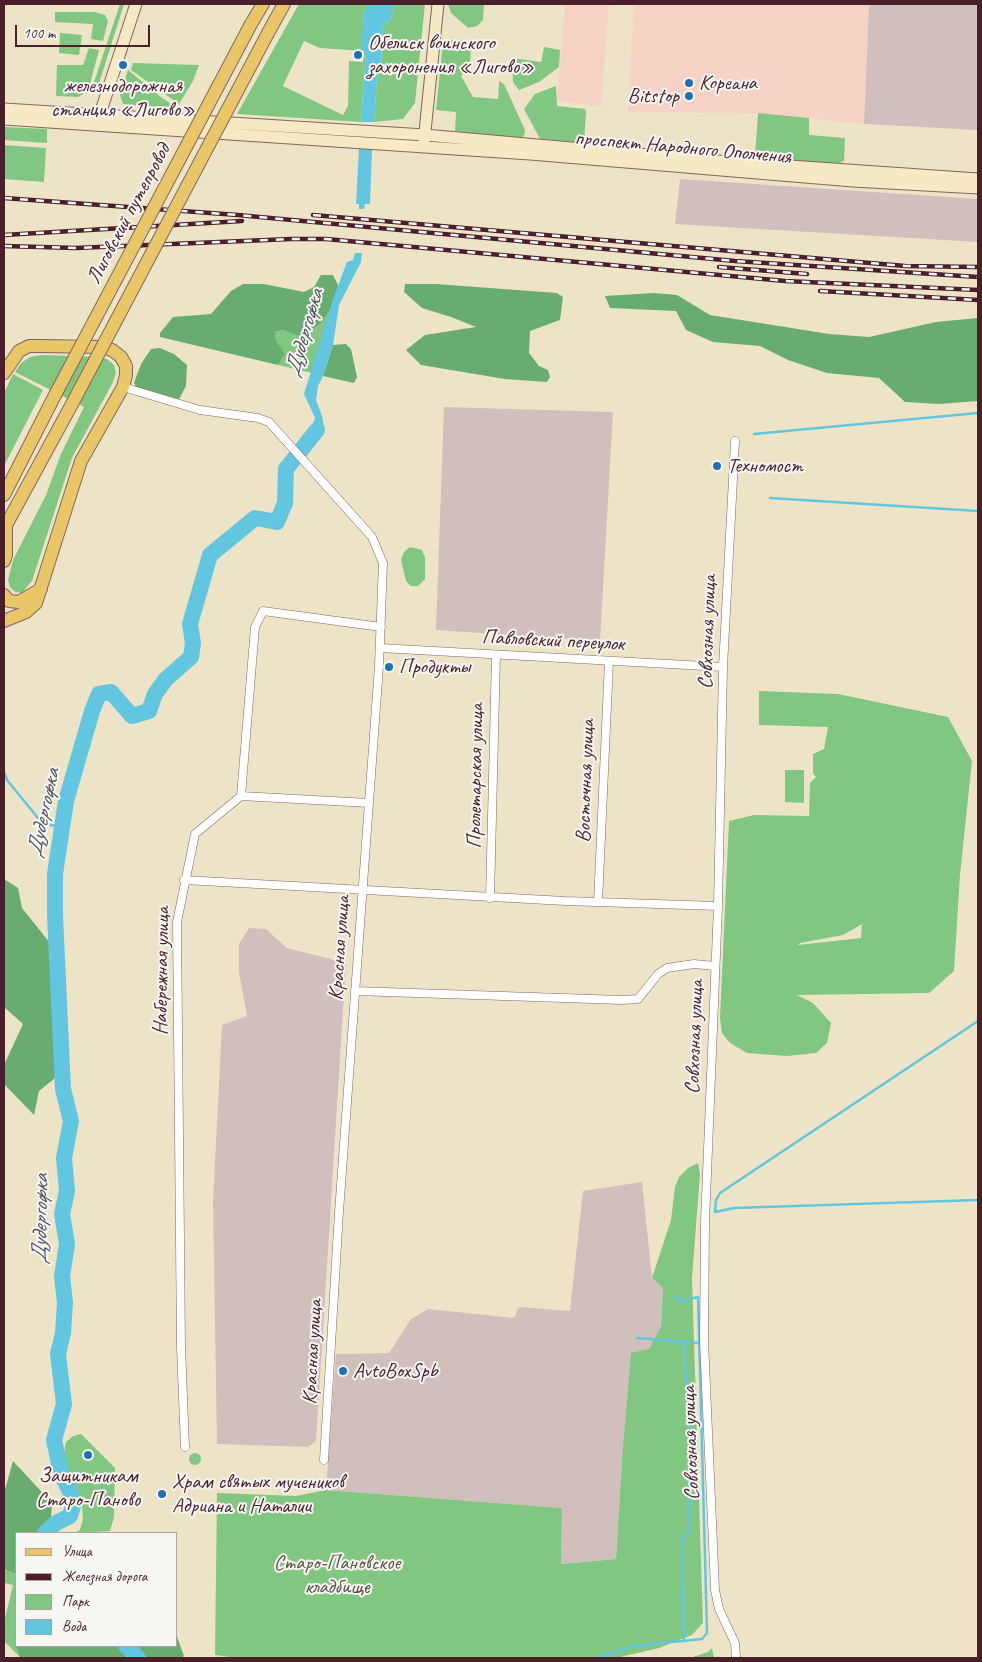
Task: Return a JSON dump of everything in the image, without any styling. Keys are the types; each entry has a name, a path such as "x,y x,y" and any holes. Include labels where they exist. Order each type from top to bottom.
{"main road":[{"path":"98,119 136,4"},
{"name":"Лиговский путепровод","path":"4,495 55,395 263,4"},
{"name":"Лиговский путепровод","path":"5,526 72,404 284,4"},
{"path":"424,148 438,4"},
{"path":"4,109 98,119"},
{"path":"4,119 98,119"},
{"name":"проспект Народного Ополчения","path":"98,119 385,132 717,161 978,179"},
{"name":"проспект Народного Ополчения","path":"98,119 384,145 978,188"},
{"path":"4,373 19,350 29,346 102,347 112,350 123,362 126,375 123,387 98,428 81,461 36,603 26,612 4,621"},
{"path":"4,561 6,555 5,526"},
{"path":"4,596 9,601 19,602 41,589"}],"street":[{"name":"Красная улица","path":"123,387 200,410 258,418 269,422 372,537 378,549 383,571 380,648 361,889 324,1460"},
{"name":"Совхозная улица","path":"735,441 724,667 718,906 705,1222 704,1341 715,1590 719,1610 735,1643 736,1658"},
{"path":"368,803 241,796 256,626 263,611 381,627"},
{"name":"Павловский переулок","path":"380,648 724,667"},
{"name":"Пролетарская улица","path":"490,898 496,655"},
{"name":"Восточная улица","path":"598,902 609,662"},
{"name":"Набережная улица","path":"185,1447 182,1384 177,922 184,880 195,834 241,796"},
{"path":"184,880 490,898 718,906"},
{"path":"355,991 622,1000 638,998 658,974 667,968 681,965 715,966"}],"shaded area":[{"path":"565,4 609,4 601,106 557,101"},
{"path":"634,4 869,4 864,124 758,113 628,112"},
{"path":"869,4 978,4 978,130 864,124"},
{"path":"680,179 978,199 978,242 675,224"},
{"path":"444,407 613,412 600,641 436,630"},
{"path":"249,928 266,929 287,948 346,963 316,1441 308,1447 217,1444 213,1201 222,1025 247,1016 239,972 239,944"},
{"path":"642,1182 652,1278 663,1288 661,1326 649,1349 622,1460 616,1559 561,1564 562,1508 326,1490 336,1354 389,1353 411,1319 428,1309 514,1318 519,1307 570,1311 583,1191"}],"green space":[{"path":"120,4 124,4 97,90 92,88"},
{"path":"299,4 368,4 368,10 364,10 362,50 366,50 361,122 237,114","holes":["304,41 320,48 364,51 363,62 349,61 348,106 343,115 283,86"]},
{"path":"395,4 425,4 415,103 403,119 374,122 378,65 381,65 383,26 391,19"},
{"path":"448,4 484,4 483,20 477,26 468,28 451,13"},
{"path":"55,12 95,12 105,15 108,21 103,41 91,39 93,24 55,22"},
{"path":"60,33 82,35 79,55 59,53"},
{"path":"448,40 467,41 471,45 470,65 461,76 473,97 498,99 499,81 504,84 525,130 524,136 518,139 455,131 456,112 436,110 443,43"},
{"path":"544,47 560,50 559,67 539,82 519,90 513,82 512,58 541,62"},
{"path":"89,48 99,50 88,91 78,97 56,96 57,65 83,65"},
{"path":"133,63 199,65 193,81 179,104 131,70"},
{"path":"128,70 162,98 179,109 123,104 120,95"},
{"path":"556,86 557,106 585,109 584,143 540,139 524,109 535,94"},
{"path":"758,113 809,118 809,135 845,138 844,161 837,164 755,157"},
{"path":"4,127 47,129 47,143 4,140"},
{"path":"4,145 46,148 44,182 4,179"},
{"path":"321,275 333,275 339,287 331,309 321,323 302,337 284,330 275,332 276,340 285,354 278,365 160,337 160,333 173,317 211,314 231,291 243,284 264,284 304,292 314,287"},
{"path":"405,284 436,284 557,293 563,297 560,320 530,331 529,353 539,366 548,370 550,377 547,382 505,379 421,365 406,350 425,335 476,327 422,308 404,292"},
{"path":"654,293 677,295 710,315 829,334 869,337 936,322 978,318 978,401 939,404 905,402 879,378 827,373 788,360 760,346 713,342 686,330 676,311 610,308 605,296"},
{"path":"331,309 312,373 278,365 285,354 276,340 275,332 321,323"},
{"path":"346,344 351,349 357,377 354,383 323,376 333,345"},
{"path":"160,348 174,354 187,365 186,386 179,399 163,397 137,389 134,383 141,364 151,349"},
{"path":"42,355 99,357 107,359 114,365 116,373 72,458 32,581 22,593 15,592 10,587 8,580 13,560 46,495 61,454 84,407 15,372 21,363 30,357"},
{"path":"13,374 43,390 4,466 4,393"},
{"path":"410,547 422,550 425,558 425,579 418,586 411,586 406,581 401,560 404,552"},
{"path":"759,691 838,694 948,717 972,761 960,875 954,971 929,993 797,995 813,1003 831,1023 827,1043 816,1053 787,1056 747,1053 730,1043 722,1033 720,1018 729,821 754,815 809,816 810,783 816,777 813,773 813,754 824,749 828,727 759,725","holes":["862,924 861,938 798,945 800,943 843,935"]},
{"path":"785,770 804,770 804,803 785,802"},
{"path":"4,879 18,888 22,908 54,948 60,1074 39,1091 34,1115 4,1084 4,1065 23,1024 4,1007"},
{"name":"Старо-Пановское кладбище","path":"698,1163 700,1174 692,1278 703,1623 692,1635 659,1648 616,1658 238,1658 215,1655 217,1493 296,1496 326,1490 562,1508 561,1564 616,1559 631,1353 649,1349 661,1326 663,1288 652,1278 671,1220 675,1187 679,1177 688,1168"},
{"path":"81,1434 115,1468 114,1517 110,1531 77,1532 80,1530 83,1519 82,1506 78,1493 65,1474 62,1464 66,1442 73,1436"},
{"path":"195,1453 201,1459 195,1465 189,1459"},
{"path":"13,1461 52,1503 50,1532 15,1532 15,1574 4,1569 4,1493"},
{"path":"4,1569 15,1574 14,1638 19,1656 4,1641 4,1622 13,1585 4,1583"},
{"path":"178,1640 184,1656 182,1658 21,1658 16,1647 178,1647"},
{"path":"712,1648 714,1658 690,1658 708,1652"}],"water":[{"path":"368,4 395,4 391,19 383,26 381,65 378,66 374,122 361,122 366,51 361,50 364,10 368,10"},
{"path":"359,148 372,149 370,204 365,204 364,209 359,209 359,204 356,204"},
{"path":"355,253 362,253 361,262 339,305 333,345 318,386 316,400 324,427 309,453 301,443 312,428 315,418 304,394 333,299 347,262 353,260"}],"waterway":[{"path":"754,434 978,413"},
{"name":"Дудергофка","path":"46,1532 56,1523 70,1516 73,1506 71,1494 61,1473 54,1440 64,1404 58,1354 63,1333 65,1303 62,1276 67,1244 62,1214 67,1191 64,1158 71,1121 63,1089 55,915 55,874 66,801 92,711 99,694 111,692 132,716 149,711 155,694 166,679 191,657 193,643 190,624 210,555 255,518 277,522 285,503 286,469 317,430"},
{"path":"770,498 978,511"},
{"path":"4,772 7,780 38,818 45,824 62,827"},
{"path":"978,1021 720,1193 716,1200 715,1212 734,1208 978,1200"},
{"path":"597,1658 633,1646 702,1639 707,1633 698,1297 681,1301 675,1297"},
{"path":"637,1338 698,1343"},
{"path":"683,1343 689,1418 689,1532 682,1539 684,1641"},
{"name":"Дудергофка","path":"127,1647 138,1658"}],"railway":[{"path":"4,198 238,215 735,261 978,277"},
{"path":"313,215 905,266 978,267"},
{"path":"4,235 242,221"},
{"path":"4,246 76,248 326,239 785,281 978,290"},
{"path":"719,267 807,274"},
{"path":"820,291 978,300"}],"place":[{"name":"Обелиск воинского захоронения «Лигово»","path":"358,55"},
{"name":"железнодорожная станция «Лигово»","path":"123,65"},
{"name":"Кореана","path":"689,83"},
{"name":"Bitstop","path":"689,96"},
{"name":"Техномост","path":"717,466"},
{"name":"Продукты","path":"389,667"},
{"name":"AvtoBoxSpb","path":"343,1371"},
{"name":"Защитникам Старо-Паново","path":"88,1455"},
{"name":"Храм святых мучеников Адриана и Наталии","path":"162,1494"}]}
